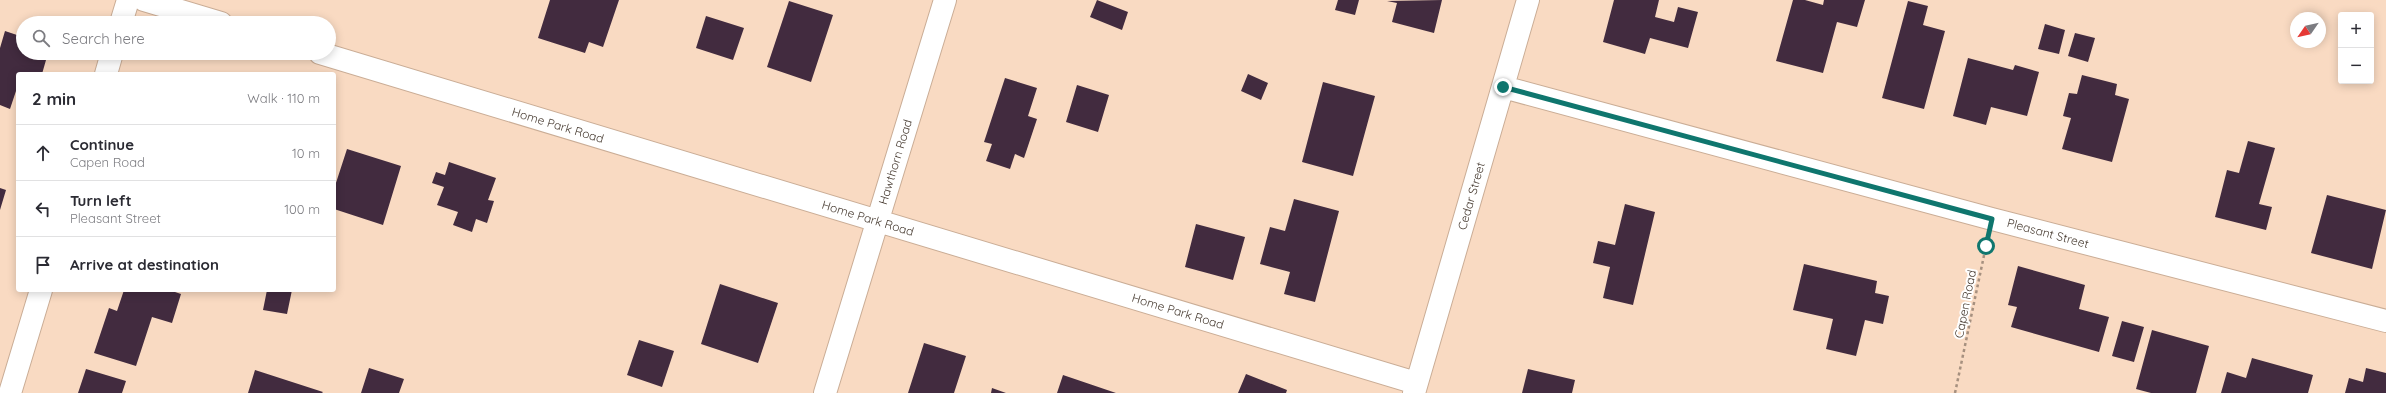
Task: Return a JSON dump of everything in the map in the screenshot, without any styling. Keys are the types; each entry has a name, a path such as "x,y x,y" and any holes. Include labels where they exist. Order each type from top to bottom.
{"street":[{"path":"123,16 128,0"},
{"path":"144,0 197,16"},
{"name":"Hawthorn Road","path":"825,393 945,0"},
{"name":"Cedar Street","path":"1415,388 1528,0"},
{"name":"Home Park Road","path":"336,58 877,221 1415,388"},
{"path":"107,72 110,60"},
{"name":"Pleasant Street","path":"1503,87 1992,219 2386,321"},
{"path":"10,393 40,292"}],"path":[{"name":"Capen Road","path":"1955,393 1992,219"}],"building":[{"path":"550,0 619,0 603,47 589,42 585,53 538,38"},
{"path":"1097,0 1128,12 1122,30 1090,17"},
{"path":"1338,0 1359,0 1355,15 1335,10"},
{"path":"1442,0 1434,33 1392,22 1397,3 1387,1"},
{"path":"1614,0 1659,0 1655,17 1674,22 1678,7 1698,12 1688,48 1650,38 1645,54 1603,42"},
{"path":"1793,0 1805,0 1823,5 1824,0 1865,0 1857,27 1837,22 1823,73 1776,61"},
{"path":"789,1 833,15 811,82 767,67"},
{"path":"1908,1 1928,6 1923,25 1945,31 1924,109 1882,98"},
{"path":"706,16 744,28 733,60 696,48"},
{"path":"2045,24 2065,30 2059,54 2038,49"},
{"path":"5,31 16,35 16,60 46,60 43,72 16,72 16,91 10,109 0,105 0,48"},
{"path":"2075,33 2095,38 2088,62 2068,56"},
{"path":"1968,58 2013,70 2015,65 2039,72 2027,116 1991,107 1986,125 1953,116"},
{"path":"1248,74 1268,83 1261,100 1241,91"},
{"path":"2082,75 2117,84 2115,95 2129,99 2112,162 2062,149 2071,118 2063,116 2069,93 2077,94"},
{"path":"1005,78 1037,88 1028,116 1037,119 1024,158 1015,154 1010,169 986,161 992,144 984,142"},
{"path":"1323,82 1375,96 1353,176 1302,162"},
{"path":"1077,85 1109,95 1098,132 1066,122"},
{"path":"2248,141 2275,148 2259,204 2272,207 2266,230 2215,217 2227,170 2239,173"},
{"path":"347,149 401,166 383,225 336,210 336,183"},
{"path":"449,162 496,178 488,200 494,201 487,223 476,219 472,232 453,225 458,212 437,205 444,187 432,183 436,172 445,175"},
{"path":"0,188 6,190 0,210"},
{"path":"2327,195 2386,210 2372,269 2311,253"},
{"path":"1294,199 1339,211 1315,302 1284,294 1290,272 1260,264 1270,227 1285,231"},
{"path":"1625,204 1655,212 1633,305 1603,298 1610,267 1593,263 1598,241 1615,245"},
{"path":"1196,224 1245,237 1233,280 1185,267"},
{"path":"1804,264 1877,281 1875,293 1889,296 1883,324 1865,320 1856,356 1826,349 1833,319 1793,310"},
{"path":"2018,266 2085,285 2079,309 2109,317 2099,352 2011,327 2017,307 2008,305"},
{"path":"720,284 778,303 758,363 701,344"},
{"path":"123,292 175,292 181,294 172,323 152,317 136,366 94,353 109,308 117,311"},
{"path":"267,292 292,292 287,314 263,310"},
{"path":"2122,321 2144,327 2134,362 2112,356"},
{"path":"2152,330 2209,346 2196,393 2151,393 2136,389"},
{"path":"639,340 674,351 662,387 627,375"},
{"path":"924,343 966,356 954,393 908,393"},
{"path":"2252,358 2313,375 2308,393 2221,393 2227,372 2246,378"},
{"path":"369,368 404,379 399,393 361,393"},
{"path":"2366,368 2386,373 2386,393 2345,393 2349,378 2363,382"},
{"path":"86,369 126,381 122,393 78,393"},
{"path":"1528,369 1575,380 1572,393 1522,393"},
{"path":"255,370 323,392 248,393"},
{"path":"1246,374 1287,390 1286,393 1238,393"},
{"path":"1063,375 1116,393 1057,393"},
{"path":"992,388 1006,393 991,393"}],"route":[{"path":"1503,87 1992,219 1986,246"}]}
